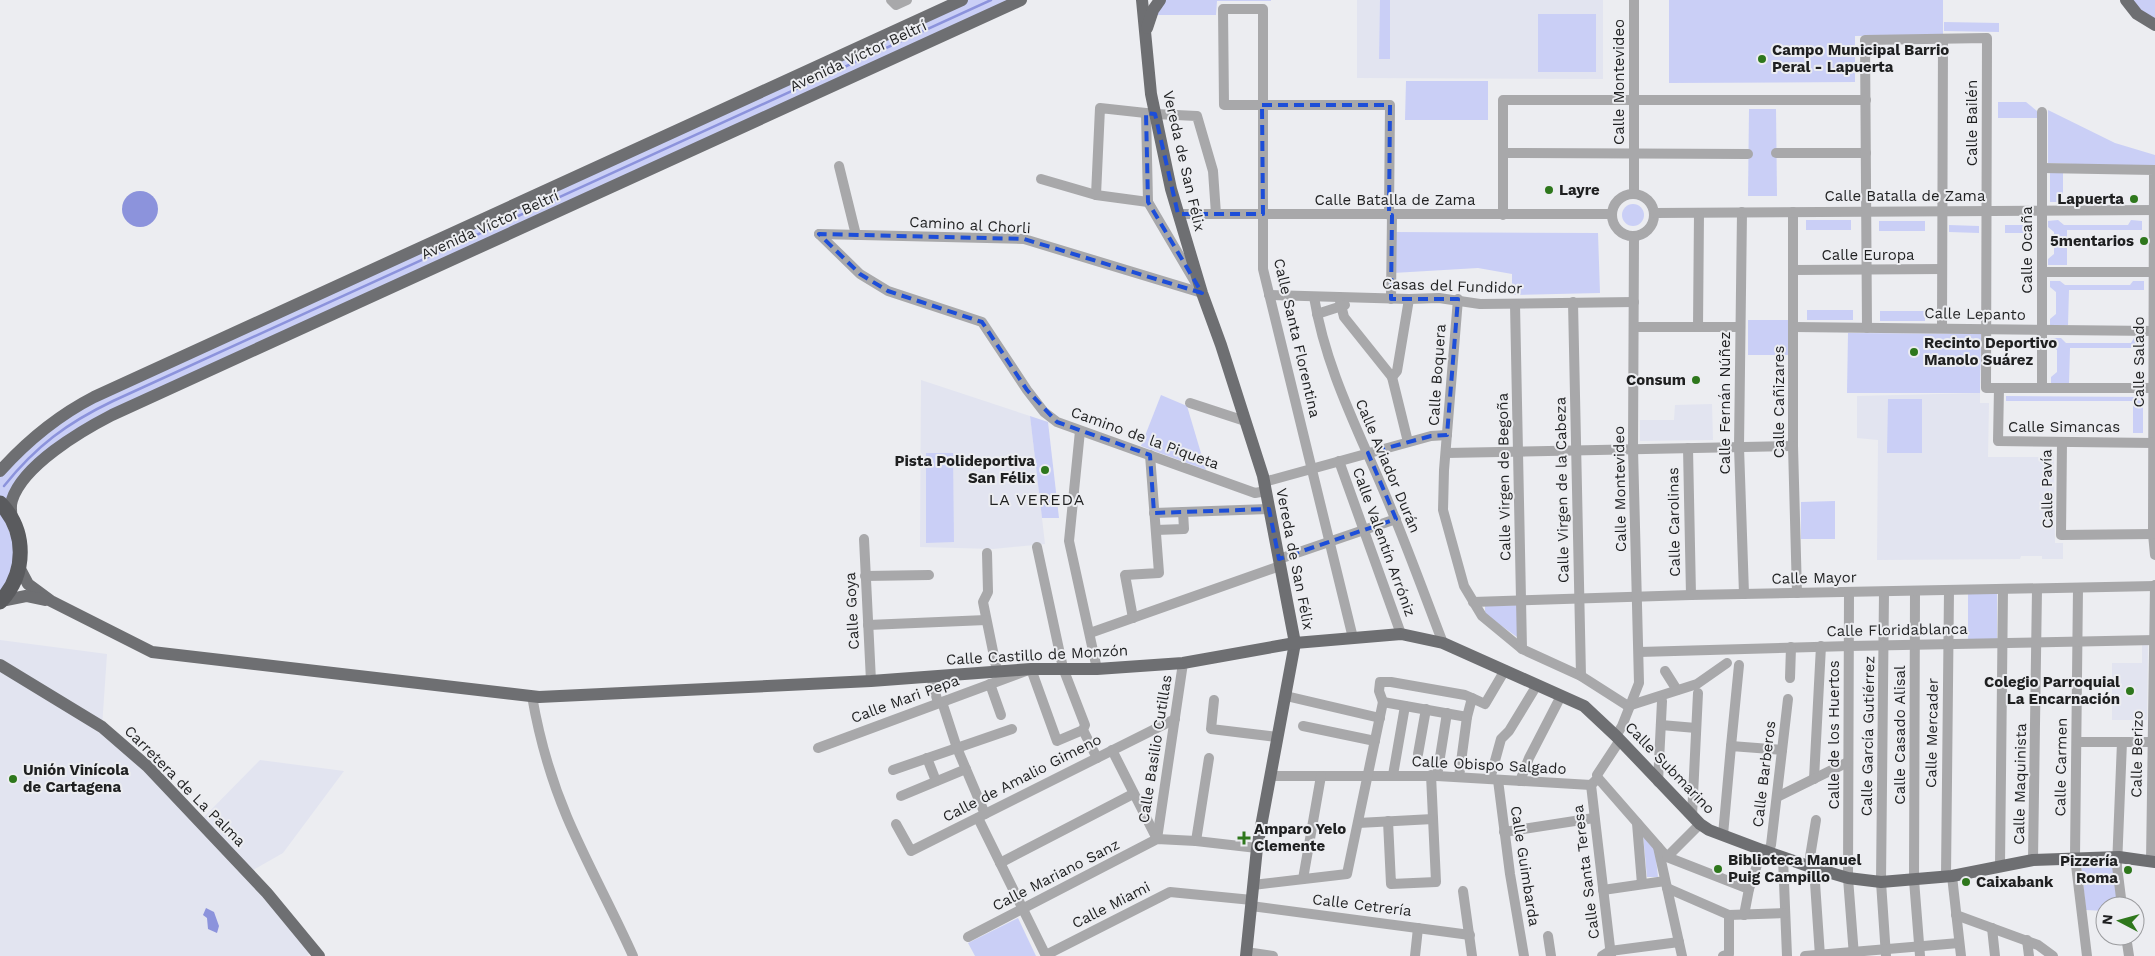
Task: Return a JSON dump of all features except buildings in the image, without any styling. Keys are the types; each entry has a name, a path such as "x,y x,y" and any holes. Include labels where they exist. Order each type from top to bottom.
{"highway":[{"path":"0,502 12,519 19,539 19,567 12,585 0,601"}],"main road":[{"name":"Avenida Víctor Beltrí","path":"0,471 43,428 94,396 962,0"},
{"name":"Avenida Víctor Beltrí","path":"12,519 11,502 32,471 65,442 112,415 1020,0"},
{"name":"Vereda de San Félix","path":"1142,0 1151,114 1202,293 1221,345 1265,486 1295,643 1257,848 1246,954"},
{"path":"1146,35 1150,16 1160,0"},
{"path":"2126,0 2137,14 2155,25"},
{"path":"19,567 28,584 51,602"},
{"path":"0,601 26,596 51,602"},
{"name":"Calle Castillo de Monzón","path":"51,602 152,652 532,696 931,677 1031,669 1097,669 1184,663 1295,643"},
{"name":"Calle Submarino","path":"1295,643 1400,634 1443,644 1505,670 1586,707 1696,820 1723,835 1764,851 1783,858 1812,863 1848,878 1881,882 1914,880 1949,876 2034,860 2075,857 2119,857 2153,862"},
{"name":"Carretera de La Palma","path":"1,665 102,727 146,766 267,893 319,956"}],"street":[{"path":"891,0 896,5 907,0"},
{"name":"Calle Montevideo","path":"1634,0 1634,193"},
{"name":"Calle Santa Florentina","path":"1262,105 1224,105 1223,8 1263,9 1262,269 1353,638"},
{"name":"Calle Bailén","path":"1944,39 1987,38 1986,388 1999,388"},
{"path":"1867,328 1865,40 1944,39 1942,328"},
{"path":"1503,215 1503,100 1866,100"},
{"path":"1262,105 1390,105 1391,299"},
{"path":"1096,195 1100,108 1151,114 1197,116 1213,171 1216,214"},
{"name":"Calle Ocaña","path":"2042,112 2042,388"},
{"path":"1041,179 1096,195 1148,202 1151,114"},
{"path":"1503,153 1748,154"},
{"path":"1776,153 1866,153"},
{"path":"840,166 856,235"},
{"path":"2042,168 2154,170"},
{"name":"Calle Salado","path":"2154,170 2155,555"},
{"path":"1634,193 1648,199 1654,212 1653,222 1648,231 1634,237 1621,233 1612,221 1613,206 1618,199 1634,193"},
{"name":"Vereda de San Félix","path":"1148,202 1202,293"},
{"name":"Calle Batalla de Zama","path":"1654,212 2155,210"},
{"name":"Calle Fernán Núñez","path":"1742,212 1739,447 1744,594"},
{"name":"Calle Cañizares","path":"1793,212 1793,446 1797,593"},
{"path":"1698,327 1699,213"},
{"name":"Calle Batalla de Zama","path":"1178,214 1612,214"},
{"name":"Camino al Chorli","path":"819,234 1024,239 1202,293"},
{"name":"Camino de la Piqueta","path":"819,234 860,274 888,291 982,322 1027,390 1044,412 1056,422 1255,493 1265,486"},
{"name":"Calle Montevideo","path":"1618,738 1628,706 1638,686 1638,597 1633,449 1634,237"},
{"name":"Calle Europa","path":"1794,270 1942,269"},
{"path":"2042,272 2155,272"},
{"name":"Casas del Fundidor","path":"1269,295 1314,297 1339,302 1366,298 1409,300 1439,298 1458,299 1480,304 1634,302"},
{"name":"Calle Aviador Durán","path":"1314,297 1337,384 1396,519 1443,644"},
{"name":"Calle Boquera","path":"1458,299 1443,510 1464,586 1482,616 1522,649 1581,676 1628,706"},
{"path":"1392,377 1398,371 1409,300"},
{"path":"1317,314 1339,302 1344,317 1392,377 1408,442"},
{"name":"Calle Virgen de la Cabeza","path":"1573,302 1581,676"},
{"name":"Calle Virgen de Begoña","path":"1515,304 1522,649"},
{"path":"1634,327 1740,327"},
{"name":"Calle Lepanto","path":"1794,327 2155,330"},
{"path":"1999,388 2154,388"},
{"name":"Calle Simancas","path":"1999,388 1998,441 2062,442 2154,436"},
{"path":"1190,403 1245,421"},
{"path":"1080,431 1069,540 1097,669"},
{"path":"1265,486 1312,468 1431,436 1447,435"},
{"name":"Calle Pavía","path":"2062,442 2061,535 2154,534"},
{"path":"1446,454 1793,446"},
{"name":"Calle Carolinas","path":"1688,448 1691,595"},
{"path":"1133,618 1125,575 1158,573 1150,455"},
{"name":"Calle Valentín Arróniz","path":"1339,461 1400,634"},
{"path":"1154,513 1269,509"},
{"path":"1156,530 1184,529 1183,512"},
{"path":"1090,633 1396,519"},
{"name":"Calle Goya","path":"864,539 871,680"},
{"path":"1037,547 1062,668 1085,725 1083,730 1097,758"},
{"path":"987,553 988,592 983,602 997,671"},
{"path":"865,576 929,575"},
{"name":"Calle Mayor","path":"1473,602 1691,595 2155,586"},
{"name":"Calle Berizo","path":"2153,862 2152,742 2154,721 2155,586"},
{"name":"Calle Carmen","path":"2078,588 2075,857 2087,956"},
{"path":"2000,866 2003,589"},
{"name":"Calle Maquinista","path":"2034,860 2037,589"},
{"name":"Calle Mercader","path":"1949,590 1949,876 1961,956"},
{"name":"Calle Casado Alisal","path":"1916,591 1914,880 1919,951"},
{"name":"Calle de los Huertos","path":"1849,592 1848,878 1853,954"},
{"name":"Calle García Gutiérrez","path":"1884,592 1881,882 1886,953"},
{"path":"868,625 986,620"},
{"name":"Calle Floridablanca","path":"1639,652 1821,646 2154,640"},
{"path":"1814,779 1821,646"},
{"path":"1790,678 1791,647"},
{"path":"1628,706 1697,684 1727,662"},
{"name":"Calle Basilio Cutillas","path":"1157,840 1184,663"},
{"path":"1723,835 1739,665"},
{"path":"1031,669 1057,741 1083,730"},
{"name":"Calle Mari Pepa","path":"818,748 1031,669"},
{"path":"1253,885 1347,874 1383,702 1379,691 1380,682 1391,682 1465,695 1485,704 1505,670"},
{"path":"1665,671 1677,690"},
{"path":"931,677 1000,863 1046,956"},
{"path":"990,684 1001,715"},
{"name":"Calle Guimbarda","path":"1524,956 1494,780 1501,738 1509,731 1537,685"},
{"path":"1667,857 1696,820 1698,693"},
{"path":"532,696 548,764 566,816 633,956"},
{"path":"1286,696 1380,718"},
{"path":"1520,781 1529,758 1561,696"},
{"path":"1458,777 1467,717 1472,698"},
{"name":"Calle Barberos","path":"1744,915 1749,889 1764,851 1771,845 1788,699"},
{"path":"1214,700 1210,729 1277,737"},
{"path":"1658,782 1662,701"},
{"path":"1383,702 1467,717"},
{"path":"1393,775 1405,706"},
{"path":"1418,754 1426,710"},
{"path":"1388,821 1391,884 1436,882 1433,819 1434,776 1447,713"},
{"name":"Calle de Amalio Gimeno","path":"896,824 911,851 1175,719"},
{"path":"1661,725 1696,728"},
{"path":"1303,726 1375,741"},
{"path":"893,770 1012,730"},
{"path":"1618,738 1597,774 1595,782 1637,823 1667,857 1749,889"},
{"path":"2076,742 2152,742"},
{"path":"2121,896 2118,866 2122,742"},
{"path":"1731,746 1782,750"},
{"path":"1112,750 1157,840 1196,841 1257,848"},
{"path":"927,758 936,781"},
{"path":"1196,841 1209,758"},
{"path":"1777,797 1848,762"},
{"path":"901,796 966,769"},
{"name":"Calle Obispo Salgado","path":"1270,776 1393,775 1520,781 1595,782"},
{"path":"1303,879 1321,776"},
{"name":"Calle Santa Teresa","path":"1595,782 1594,818 1603,890 1608,954"},
{"path":"1000,863 1133,794"},
{"path":"1504,832 1594,818"},
{"path":"1358,823 1433,819"},
{"path":"1816,820 1812,863 1820,955"},
{"path":"1637,823 1642,884"},
{"name":"Calle Mariano Sanz","path":"968,937 1157,840"},
{"path":"1658,846 1682,956"},
{"path":"1783,858 1787,956"},
{"path":"1603,890 1642,884 1666,885 1729,915 1785,913"},
{"path":"1463,891 1472,956"},
{"name":"Calle Miami","path":"1046,956 1170,892 1251,903"},
{"name":"Calle Cetrería","path":"1251,903 1470,934"},
{"path":"1722,956 1729,954 1729,915"},
{"path":"1956,915 2027,940 2038,945 2052,956"},
{"path":"1415,956 1418,928"},
{"path":"1992,928 1995,956"},
{"path":"1466,956 1470,934"},
{"path":"1548,936 1551,956"},
{"path":"2027,940 2029,956"},
{"path":"1608,954 1645,951 1678,942"},
{"path":"1805,956 1919,951 1959,943"},
{"path":"1246,954 1273,956"}],"highlighted area":[{"path":"1262,105 1390,105 1389,215 1392,215 1391,299 1458,299 1447,435 1431,436 1368,453 1396,519 1279,559 1269,509 1154,513 1150,455 1057,422 1027,390 982,322 888,291 860,274 819,234 1024,239 1202,293 1148,202 1146,113 1155,114 1178,214 1263,214"}],"shaded area":[{"path":"962,0 1021,0 79,433 14,495 0,503 0,471 49,423"},
{"path":"1160,0 1271,1 1217,1 1216,15 1158,15 1153,10"},
{"path":"1357,0 1603,0 1603,79 1357,78"},
{"path":"1380,0 1390,0 1390,59 1379,59"},
{"name":"Campo Municipal Barrio Peral - Lapuerta","path":"1669,0 1943,0 1943,35 1855,36 1855,82 1669,83"},
{"path":"2126,0 2155,0 2155,25"},
{"path":"1538,14 1596,14 1596,72 1538,72"},
{"path":"1944,22 1999,23 1999,32 1944,31"},
{"path":"1406,81 1488,81 1488,120 1405,120"},
{"path":"1998,102 2026,102 2037,111 2037,118 1998,118"},
{"path":"1749,109 1776,109 1777,196 1748,196"},
{"path":"2048,110 2115,143 2155,155 2155,167 2048,163"},
{"path":"2050,172 2063,172 2063,202 2050,202"},
{"path":"1633,204 1641,207 1644,215 1641,223 1633,226 1625,223 1622,215 1625,207"},
{"path":"1806,220 1851,220 1851,230 1806,230"},
{"path":"2026,220 2033,220 2033,233 2005,233 2005,225 2024,225"},
{"path":"2058,220 2064,225 2128,225 2131,220 2142,221 2142,230 2067,230 2067,265 2048,265 2048,259 2054,254 2054,232 2048,227 2048,221"},
{"path":"1879,221 1925,221 1925,231 1879,231"},
{"path":"1949,225 1979,226 1979,233 1949,232"},
{"path":"1393,232 1598,233 1600,293 1512,295 1512,274 1478,268 1393,273"},
{"path":"2050,281 2060,281 2065,285 2130,285 2133,281 2144,281 2144,290 2069,290 2068,325 2050,325 2050,319 2056,314 2056,292 2050,287"},
{"path":"1807,310 1853,310 1853,320 1807,320"},
{"path":"1880,311 1925,311 1925,321 1880,321"},
{"path":"1748,320 1788,320 1788,355 1748,355"},
{"name":"Recinto Deportivo Manolo Suárez","path":"1848,333 1981,334 1980,393 1847,393"},
{"path":"2051,338 2061,338 2066,343 2131,343 2134,338 2145,339 2145,348 2070,348 2069,383 2051,383 2051,377 2057,372 2057,350 2051,345"},
{"path":"921,380 1030,416 1045,544 993,549 920,547"},
{"path":"1980,393 1980,403 1989,403 1988,457 2054,457 2055,543 2063,543 2063,559 2021,556 2020,559 1877,560 1878,440 1857,438 1857,396"},
{"path":"1161,395 1187,406 1206,470 1141,446"},
{"path":"2006,396 2143,397 2143,433 2133,433 2133,401 2006,401"},
{"path":"1888,399 1922,399 1922,453 1887,453"},
{"path":"1712,404 1713,440 1640,441 1640,420 1674,420 1675,405"},
{"name":"Pista Polideportiva San Félix","path":"1030,416 1048,422 1059,518 1042,518"},
{"path":"926,453 953,453 954,542 926,543"},
{"path":"1835,501 1835,539 1801,539 1801,502"},
{"path":"0,511 13,542 15,561 8,581 0,592"},
{"path":"1997,593 1997,639 1968,639 1968,594"},
{"path":"1517,605 1517,637 1485,614 1485,606"},
{"path":"0,640 107,654 102,727 199,822 260,760 344,771 283,853 248,873 313,950 307,956 0,956"},
{"name":"Colegio Parroquial La Encarnación","path":"2142,645 2148,645 2147,720 2112,720 2112,663 2142,663"},
{"path":"1643,835 1655,849 1658,877 1647,877"},
{"path":"2081,864 2112,864 2117,896 2095,896 2095,910 2086,910"},
{"path":"1018,918 1036,956 975,956 968,943"}],"water":[{"path":"140,191 147,192 153,196 157,202 157,216 153,222 147,226 140,227 133,226 127,222 123,216 122,209 123,202 127,196 133,192"},
{"path":"206,908 214,912 219,926 217,933 208,929 207,918 203,915"}],"waterway":[{"path":"4,486 40,447 96,409 991,0"}],"place":[{"name":"Campo Municipal Barrio Peral - Lapuerta","path":"1762,59"},
{"name":"Layre","path":"1549,190"},
{"name":"Lapuerta","path":"2134,199"},
{"name":"5mentarios","path":"2144,241"},
{"name":"Recinto Deportivo Manolo Suárez","path":"1914,352"},
{"name":"Consum","path":"1696,380"},
{"name":"Pista Polideportiva San Félix","path":"1045,470"},
{"name":"Colegio Parroquial La Encarnación","path":"2130,691"},
{"name":"Unión Vinícola de Cartagena","path":"13,779"},
{"name":"Amparo Yelo Clemente","path":"1244,838"},
{"name":"Biblioteca Manuel Puig Campillo","path":"1718,869"},
{"name":"Pizzería Roma","path":"2128,870"},
{"name":"Caixabank","path":"1966,882"}],"district":[{"name":"LA VEREDA","path":"1037,499"}]}
